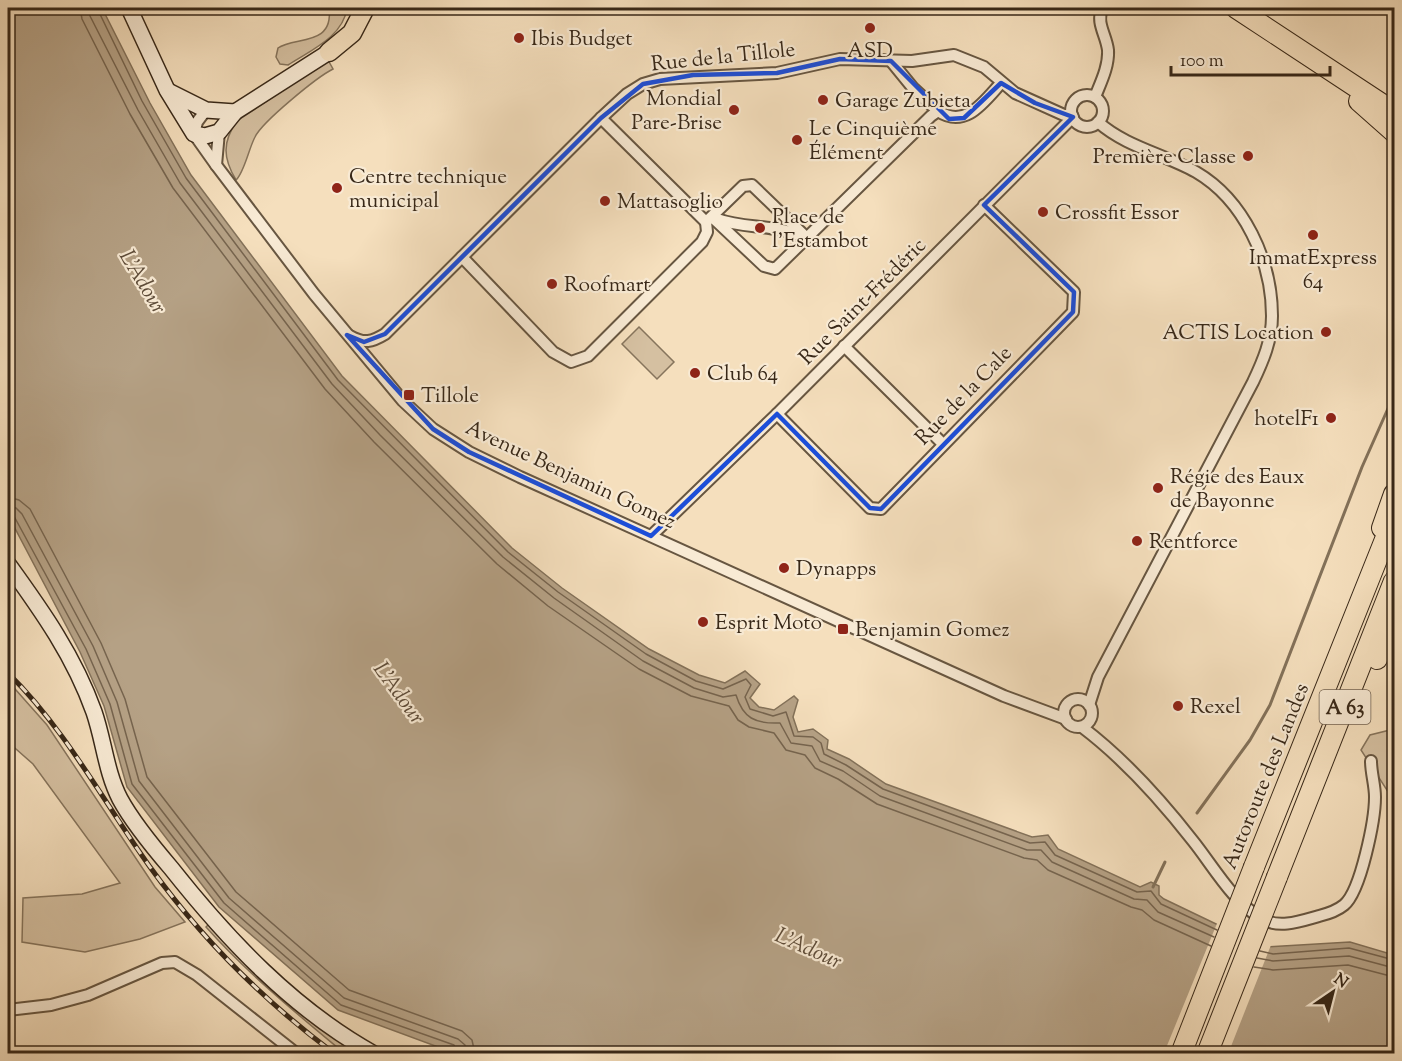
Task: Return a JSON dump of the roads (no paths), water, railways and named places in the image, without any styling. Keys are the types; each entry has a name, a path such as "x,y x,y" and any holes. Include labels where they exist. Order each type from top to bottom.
{"highway":[{"path":"1236,8 1395,112"},
{"path":"1307,56 1395,132"},
{"path":"1316,712 1395,494"},
{"name":"Autoroute des Landes","path":"1181,1053 1395,517"},
{"name":"A 63","path":"1206,1053 1395,581"},
{"path":"1294,833 1317,805 1395,620"}],"main road":[{"name":"Avenue Benjamin Gomez","path":"129,8 167,90 194,134"},
{"path":"329,52 350,23 353,8"},
{"path":"194,134 205,136 219,132 235,111 329,52 352,33 365,8"},
{"path":"167,90 206,110 235,111"},
{"path":"8,564 54,627 95,715 112,782 121,801 160,854 197,901 254,964 326,1021 374,1053"}],"street":[{"path":"1095,97 1108,60 1108,48 1099,21 1102,8"},
{"name":"Rue de la Tillole","path":"347,335 364,342 374,341 385,334 601,118 627,94 643,84 660,79 777,73 840,59 912,61 954,55 984,67 1015,93 1046,108 1072,116"},
{"path":"891,60 914,88 949,119 964,118 1001,83"},
{"path":"1046,108 1073,103 1081,96 1095,97"},
{"path":"1073,103 1072,116 1081,125 1093,125 1098,122 1103,109 1095,97"},
{"path":"194,134 197,122 206,110"},
{"path":"601,118 709,220 771,270 938,111"},
{"name":"Rue Saint-Frédéric","path":"651,536 777,414 1072,116"},
{"path":"1084,702 1258,372 1269,342 1272,318 1266,269 1256,244 1231,202 1197,173 1113,135 1098,122"},
{"path":"216,165 219,132"},
{"name":"Avenue Benjamin Gomez","path":"194,134 347,335 403,401 434,429 469,452 651,536 1037,710 1066,719"},
{"path":"462,257 553,352 571,362 588,356 702,242 709,220 743,186 752,185 807,238"},
{"name":"Rue de la Cale","path":"777,414 870,508 881,509 942,443 1073,312 1074,292 984,205"},
{"path":"709,220 790,231 807,238"},
{"path":"844,346 942,443"},
{"path":"1037,710 1084,702"},
{"path":"1084,702 1106,745"},
{"path":"1068,705 1066,719 1070,724 1082,727 1106,745 1180,824 1228,886 1262,920 1280,925 1326,914 1345,904 1359,880 1375,796 1371,780 1371,761"},
{"path":"1082,727 1091,718"},
{"path":"8,1010 51,1005 88,995 162,963 175,962 197,975 297,1053"}],"water":[{"name":"L'Adour","path":"8,8 102,8 150,103 191,175 342,376 512,548 562,588 649,649 699,675 725,683 745,671 760,684 750,698 759,707 774,710 794,696 798,700 793,717 798,732 813,729 828,740 827,749 849,759 886,784 1032,837 1048,835 1058,849 1140,887 1151,882 1159,886 1159,895 1164,899 1264,947 1350,942 1394,955 1394,1053 457,1054 338,1010 219,907 127,787 104,706 80,652 8,515"}],"waterway":[{"path":"1197,813 1250,740 1270,705 1362,467 1394,395"},
{"path":"1153,887 1165,862"}],"railway":[{"path":"8,673 29,695 66,742 150,867 190,919 259,990 335,1054"}],"place":[{"name":"ASD","path":"870,28"},
{"name":"Ibis Budget","path":"519,38"},
{"name":"Garage Zubieta","path":"823,100"},
{"name":"Mondial Pare-Brise","path":"734,110"},
{"name":"Le Cinquième Élément","path":"797,140"},
{"name":"Première Classe","path":"1248,156"},
{"name":"Centre technique municipal","path":"337,188"},
{"name":"Mattasoglio","path":"605,201"},
{"name":"Crossfit Essor","path":"1043,212"},
{"name":"Place de l'Estambot","path":"760,228"},
{"name":"ImmatExpress 64","path":"1313,235"},
{"name":"Roofmart","path":"552,284"},
{"name":"ACTIS Location","path":"1326,332"},
{"name":"Club 64","path":"695,373"},
{"name":"Tillole","path":"409,395"},
{"name":"hotelF1","path":"1331,418"},
{"name":"Régie des Eaux de Bayonne","path":"1158,488"},
{"name":"Rentforce","path":"1137,541"},
{"name":"Dynapps","path":"784,568"},
{"name":"Esprit Moto","path":"703,622"},
{"name":"Benjamin Gomez","path":"843,629"},
{"name":"Rexel","path":"1178,706"}]}
